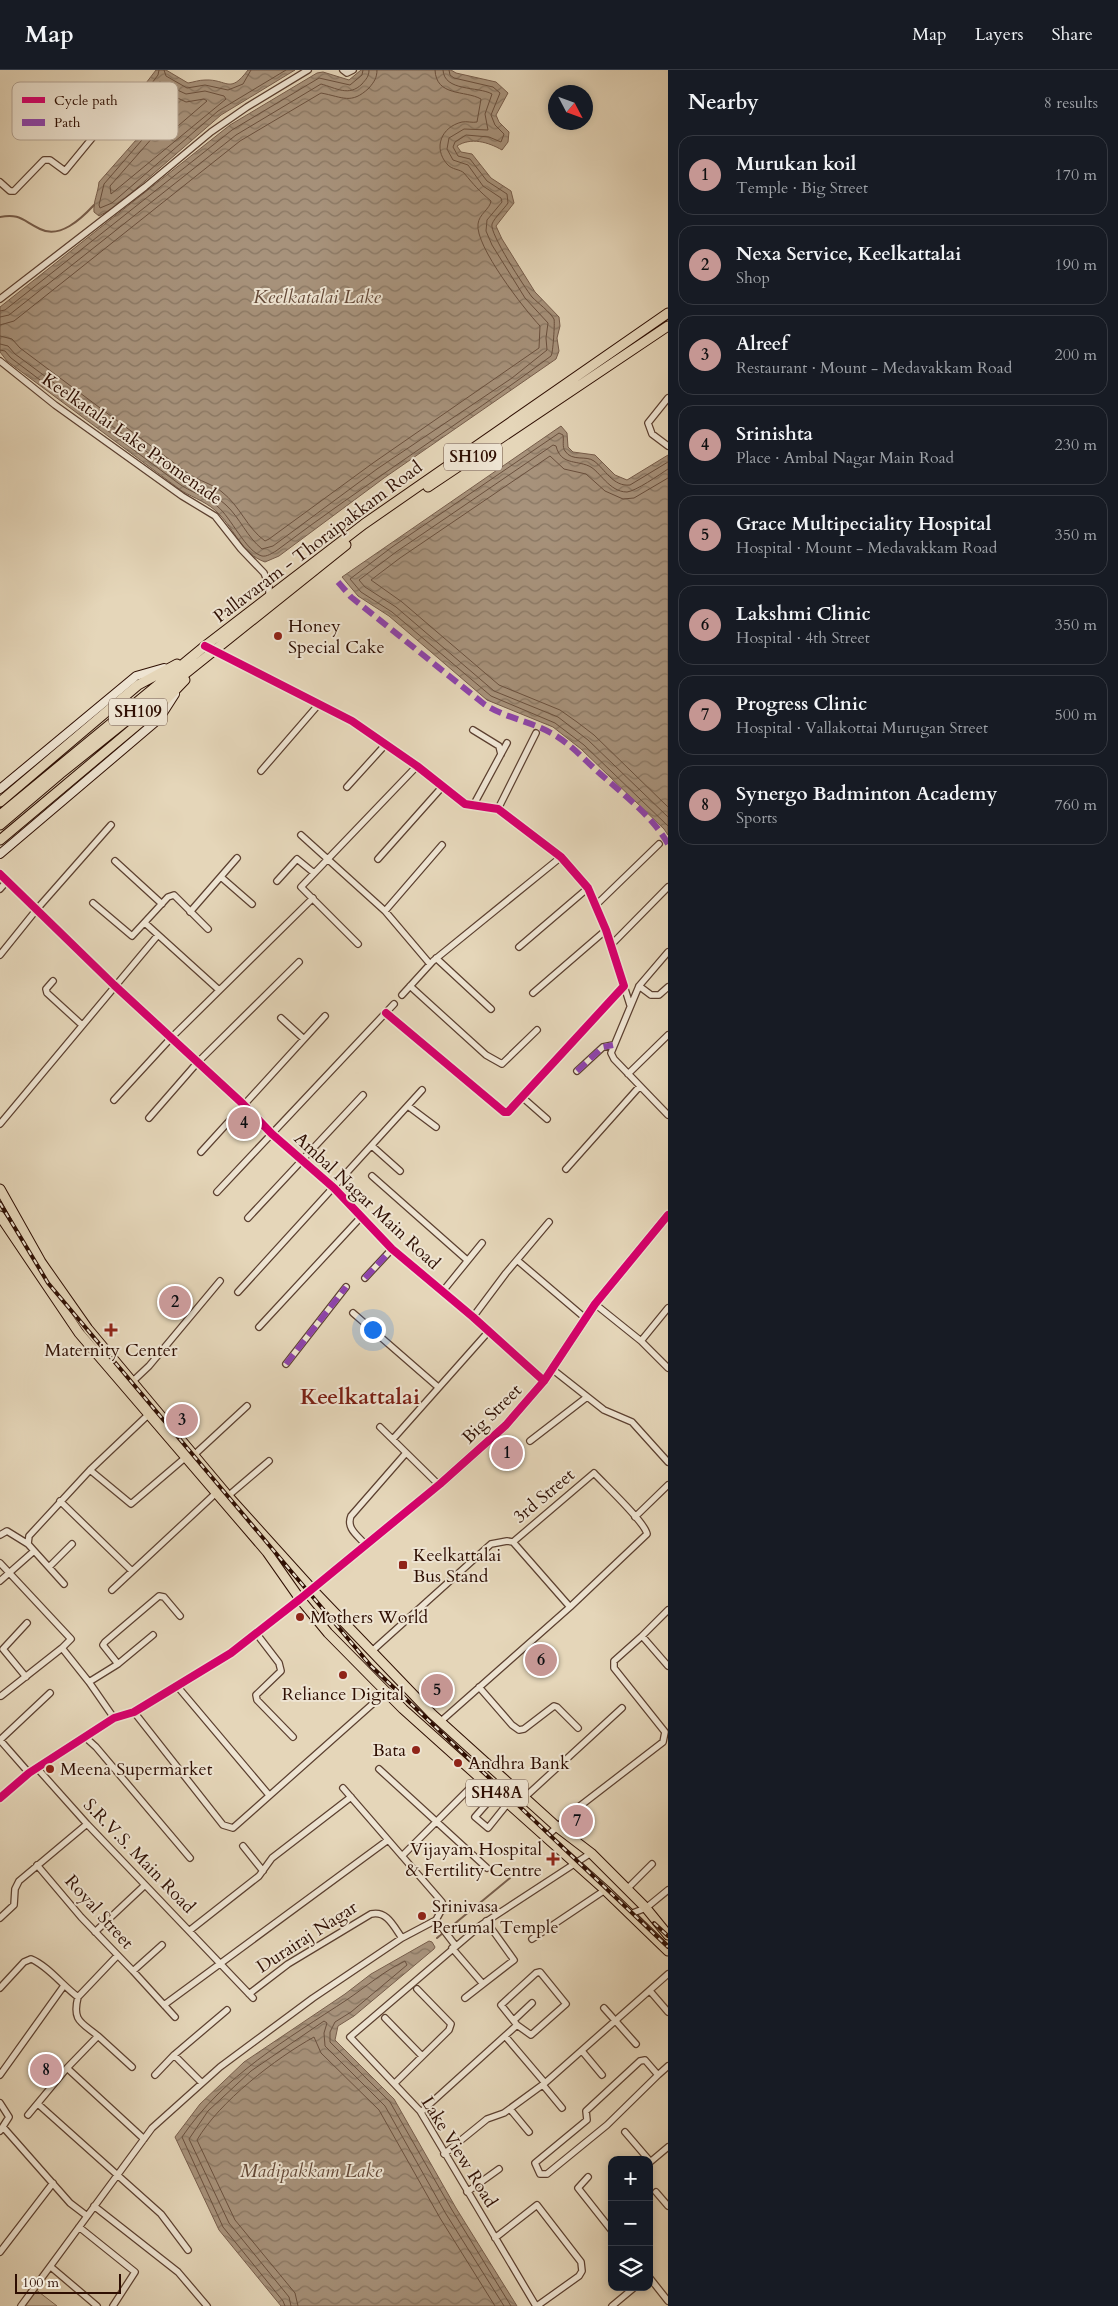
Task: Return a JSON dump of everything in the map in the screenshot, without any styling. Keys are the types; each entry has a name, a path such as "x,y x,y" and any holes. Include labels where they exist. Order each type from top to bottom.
{"main road":[{"name":"Pallavaram - Thoraipakkam Road","path":"328,556 364,524 668,313"},
{"name":"Pallavaram - Thoraipakkam Road","path":"0,815 202,648 269,598 371,525 668,326"},
{"name":"Pallavaram - Thoraipakkam Road","path":"0,825 207,657 312,568"},
{"path":"0,802 138,685 202,648"},
{"path":"0,840 162,705 207,657"},
{"name":"SH48A","path":"0,1189 41,1262 88,1329 190,1456 216,1493 267,1552 300,1599 328,1633 402,1709 605,1890 668,1951"},
{"name":"SH48A","path":"0,1216 79,1333 149,1414 228,1496 312,1589 440,1722 556,1827 591,1854 646,1908 668,1935"}],"street":[{"path":"0,299 145,187 211,132 247,107 308,70"},
{"path":"343,70 347,73 352,70"},
{"path":"0,182 10,191 14,191 44,160 50,160 65,171 91,140"},
{"name":"Keelkatalai Lake Promenade","path":"0,361 55,406 182,496 215,516 240,549 264,573 269,585 269,598"},
{"path":"668,398 648,423 652,434 668,446"},
{"path":"202,648 214,650 352,721 417,766 465,804 498,808 561,857 588,888 606,930 630,1005"},
{"path":"0,789 136,676 173,666"},
{"path":"0,854 160,719 182,684"},
{"path":"261,771 319,704"},
{"path":"473,730 499,746 502,749 501,754"},
{"path":"498,808 536,733"},
{"path":"473,806 507,742"},
{"path":"347,787 386,744"},
{"path":"358,944 301,887 417,766"},
{"path":"378,859 443,786"},
{"path":"0,956 37,909 111,825"},
{"path":"301,835 329,858 385,911 430,964"},
{"path":"595,906 660,844"},
{"path":"385,911 442,845"},
{"path":"402,995 436,958 561,857"},
{"path":"190,912 237,858"},
{"path":"277,881 297,859 314,873"},
{"path":"115,861 162,904"},
{"name":"Ambal Nagar Main Road","path":"0,874 114,985 243,1104 272,1134 334,1188 392,1249 473,1316 544,1381"},
{"path":"221,877 252,904"},
{"path":"0,889 7,881"},
{"path":"611,946 668,887"},
{"path":"519,947 588,888"},
{"path":"94,903 130,935 134,934 145,923 168,897 174,895 208,929"},
{"path":"114,1100 218,990 313,898"},
{"path":"145,923 218,990"},
{"path":"533,993 606,930"},
{"path":"0,1124 114,985 158,935"},
{"path":"668,952 639,986 611,1053 614,1059 668,1115"},
{"path":"436,958 491,1009"},
{"path":"149,1118 197,1063 299,962"},
{"path":"53,981 46,989 47,993 82,1025"},
{"path":"410,986 486,1056 497,1063 502,1064 537,1030"},
{"path":"386,1013 504,1112 508,1112 624,986"},
{"path":"639,986 652,995 659,995 668,987"},
{"path":"217,1192 394,1004"},
{"path":"201,1152 325,1016"},
{"path":"281,1018 304,1038"},
{"path":"628,1074 668,1035"},
{"path":"577,1071 603,1047 613,1045"},
{"path":"566,1169 640,1086"},
{"path":"238,1292 422,1090"},
{"path":"248,1218 363,1095"},
{"path":"522,1097 547,1119"},
{"path":"408,1106 436,1128"},
{"path":"372,1146 400,1171"},
{"path":"372,1176 467,1260"},
{"name":"Big Street","path":"300,1599 438,1485 506,1425 544,1381 595,1304 668,1214"},
{"path":"260,1327 361,1217"},
{"path":"473,1316 516,1260 549,1222"},
{"path":"443,1290 482,1243"},
{"path":"365,1278 392,1249"},
{"path":"516,1260 585,1318"},
{"path":"132,1382 161,1353 220,1281"},
{"path":"286,1364 346,1287"},
{"path":"595,1304 641,1341 668,1368"},
{"path":"641,1341 668,1308"},
{"path":"353,1313 438,1387"},
{"path":"393,1439 488,1331"},
{"path":"552,1369 604,1410 632,1422 668,1462"},
{"path":"530,1441 587,1397"},
{"path":"90,1470 131,1504 247,1406"},
{"path":"28,1544 29,1536 60,1501 149,1414"},
{"path":"380,1427 438,1485"},
{"path":"365,1544 349,1526 348,1522 351,1516 406,1453"},
{"path":"228,1496 269,1461"},
{"name":"3rd Street","path":"513,1542 594,1474 635,1516"},
{"path":"440,1722 570,1607 647,1534 646,1529 635,1516 668,1485"},
{"path":"112,1590 216,1493"},
{"path":"60,1501 132,1571"},
{"path":"0,1534 6,1531 28,1544 64,1584"},
{"path":"372,1651 491,1544 507,1540 513,1542 570,1607"},
{"path":"49,1567 72,1544"},
{"path":"0,1581 34,1551"},
{"path":"0,1563 71,1639 0,1696"},
{"path":"118,1664 103,1645 159,1596 164,1597 180,1616"},
{"path":"0,1798 29,1773 114,1718 134,1712 231,1653 300,1599"},
{"path":"546,1837 663,1742 665,1732 614,1668 614,1661 668,1610"},
{"path":"26,1677 3,1649 27,1623"},
{"path":"256,1634 278,1663 281,1671 259,1690 256,1695 257,1700 294,1737"},
{"path":"89,1682 118,1664 152,1635"},
{"path":"642,1636 668,1666"},
{"path":"62,1648 114,1718"},
{"path":"177,1686 269,1795"},
{"path":"479,1687 512,1725 519,1730 524,1729 554,1706 578,1728"},
{"path":"134,1712 223,1825 233,1828 386,1692"},
{"path":"29,1773 0,1740 50,1693"},
{"path":"524,1798 622,1708"},
{"path":"85,1737 96,1747 190,1858"},
{"name":"S.R.V.S. Main Road","path":"37,1768 86,1824 251,1996"},
{"path":"379,1768 487,1868"},
{"path":"402,1856 480,1778"},
{"path":"21,2306 144,2139 220,2067 313,1998 402,1938 437,1922 442,1909 442,1902 343,1788"},
{"path":"496,1793 475,1817 488,1828 508,1803"},
{"path":"189,1931 263,1872 272,1858 351,1797"},
{"path":"0,1918 14,1905 15,1889 19,1881 86,1824"},
{"path":"164,2005 388,1840"},
{"path":"243,1846 263,1872"},
{"name":"Lake View Road","path":"537,2306 444,2154 421,2112 350,2037 453,1945 486,1921 591,1854"},
{"path":"627,1889 652,1864"},
{"name":"Royal Street","path":"37,1865 95,1932 133,1971 162,1945"},
{"path":"95,1932 145,1885"},
{"path":"532,1939 605,1890"},
{"path":"630,1914 646,1908 668,1890"},
{"name":"Durairaj Nagar","path":"251,1996 288,1964 370,1914 381,1913 386,1916 402,1938"},
{"path":"465,1998 514,1960 486,1921"},
{"path":"437,1922 483,1984"},
{"path":"117,1956 78,1997 74,2011 78,2019 132,2066"},
{"path":"0,1988 24,1962 31,1959 38,1962 63,1987 78,1997"},
{"path":"133,1971 175,2017"},
{"path":"536,1973 544,1975 565,2001 564,2007 531,2035 516,2023 501,2005 536,1973"},
{"path":"444,2154 487,2120 510,2108 544,2084 668,1974"},
{"path":"0,2075 63,1987"},
{"path":"395,2083 449,2030 451,2024 417,1989"},
{"path":"650,1991 668,2012"},
{"path":"421,2112 506,2036 532,2003"},
{"path":"604,2008 636,2044"},
{"path":"155,2075 174,2055 227,2010"},
{"path":"385,2018 422,2056"},
{"path":"28,2115 67,2068 98,2036"},
{"path":"506,2036 562,2108"},
{"path":"582,2051 602,2075"},
{"path":"174,2055 202,2084"},
{"path":"658,2075 645,2060 640,2061 586,2110 587,2120 535,2163 540,2174 547,2174 606,2125 668,2066"},
{"path":"67,2068 144,2139"},
{"path":"0,2103 9,2117 2,2129 76,2208 87,2216"},
{"path":"38,2104 160,2214 188,2250"},
{"path":"510,2108 529,2132"},
{"path":"625,2132 646,2156"},
{"path":"653,2159 668,2147"},
{"path":"467,2192 499,2168"},
{"path":"588,2177 578,2188 608,2226"},
{"path":"0,2252 53,2183"},
{"path":"656,2192 668,2206"},
{"path":"495,2238 537,2205 581,2262 582,2272 579,2276 537,2306"},
{"path":"94,2206 178,2272 207,2306"},
{"path":"79,2227 135,2272 113,2306"},
{"path":"51,2267 97,2306"},
{"path":"653,2283 668,2301"},
{"path":"612,2306 630,2291"}],"shaded area":[{"path":"43,2058 58,2072 49,2081 34,2069"},
{"path":"35,2289 57,2306 23,2306"}],"water":[{"path":"156,70 166,70 188,83 213,80 232,84 242,78 248,70 295,70 221,115 115,207 99,216 94,212 94,208 99,182 136,140 178,140 178,82 147,82"},
{"name":"Keelkatalai Lake","path":"361,70 451,70 456,73 496,82 508,93 496,115 499,122 509,132 508,142 502,150 474,141 457,146 461,152 472,154 491,178 511,191 514,203 496,226 535,292 559,317 560,326 557,338 559,351 556,359 384,478 279,556 265,562 245,548 225,520 211,507 182,491 7,361 0,352 0,307 230,125 317,73 323,72 349,80"},
{"path":"561,426 567,433 568,447 573,452 595,455 615,475 627,480 668,455 668,835 581,749 553,727 487,700 389,616 358,596 342,577"},
{"name":"Madipakkam Lake","path":"429,1941 432,1942 435,1947 434,1949 354,2016 338,2026 335,2040 394,2099 456,2208 517,2306 281,2306 219,2230 175,2137 200,2104 244,2062 345,1994 371,1974"}],"waterway":[{"path":"0,217 12,216 21,218 40,229 55,231 70,226 94,205"},
{"path":"447,1930 510,1878"},
{"path":"437,1938 443,1933"}],"railway":[{"path":"0,1203 48,1283 371,1666 668,1947"},
{"path":"654,1923 668,1936"}],"marked path":[{"path":"338,582 351,597 484,704 500,713 543,729 569,745 635,804 653,823 668,844"},
{"path":"577,1071 603,1047 613,1045"},
{"path":"365,1278 392,1249"},
{"path":"286,1364 346,1287"}],"cycle path":[{"path":"205,646 352,721 417,766 465,804 498,809 561,857 588,888 606,930 624,986 508,1112 504,1112 386,1013"},
{"path":"0,874 114,985 243,1104 272,1134 334,1188 392,1249 473,1317 544,1381"},
{"path":"0,1798 29,1773 114,1718 134,1712 231,1653 440,1484 506,1425 544,1381 595,1304 668,1215"}],"place":[{"name":"Honey Special Cake","path":"278,636"},
{"name":"Srinishta","path":"244,1123"},
{"name":"Nexa Service, Keelkattalai","path":"175,1302"},
{"name":"Maternity Center","path":"111,1330"},
{"name":"Alreef","path":"182,1420"},
{"name":"Murukan koil","path":"507,1453"},
{"name":"Keelkattalai Bus Stand","path":"403,1565"},
{"name":"Mothers World","path":"300,1617"},
{"name":"Lakshmi Clinic","path":"541,1660"},
{"name":"Reliance Digital","path":"343,1675"},
{"name":"Grace Multipeciality Hospital","path":"437,1690"},
{"name":"Bata","path":"416,1750"},
{"name":"Andhra Bank","path":"458,1763"},
{"name":"Meena Supermarket","path":"50,1769"},
{"name":"Progress Clinic","path":"577,1821"},
{"name":"Vijayam Hospital & Fertility Centre","path":"553,1859"},
{"name":"Srinivasa Perumal Temple","path":"422,1916"},
{"name":"Synergo Badminton Academy","path":"46,2070"}],"district":[{"name":"Keelkattalai","path":"360,1397"}]}
